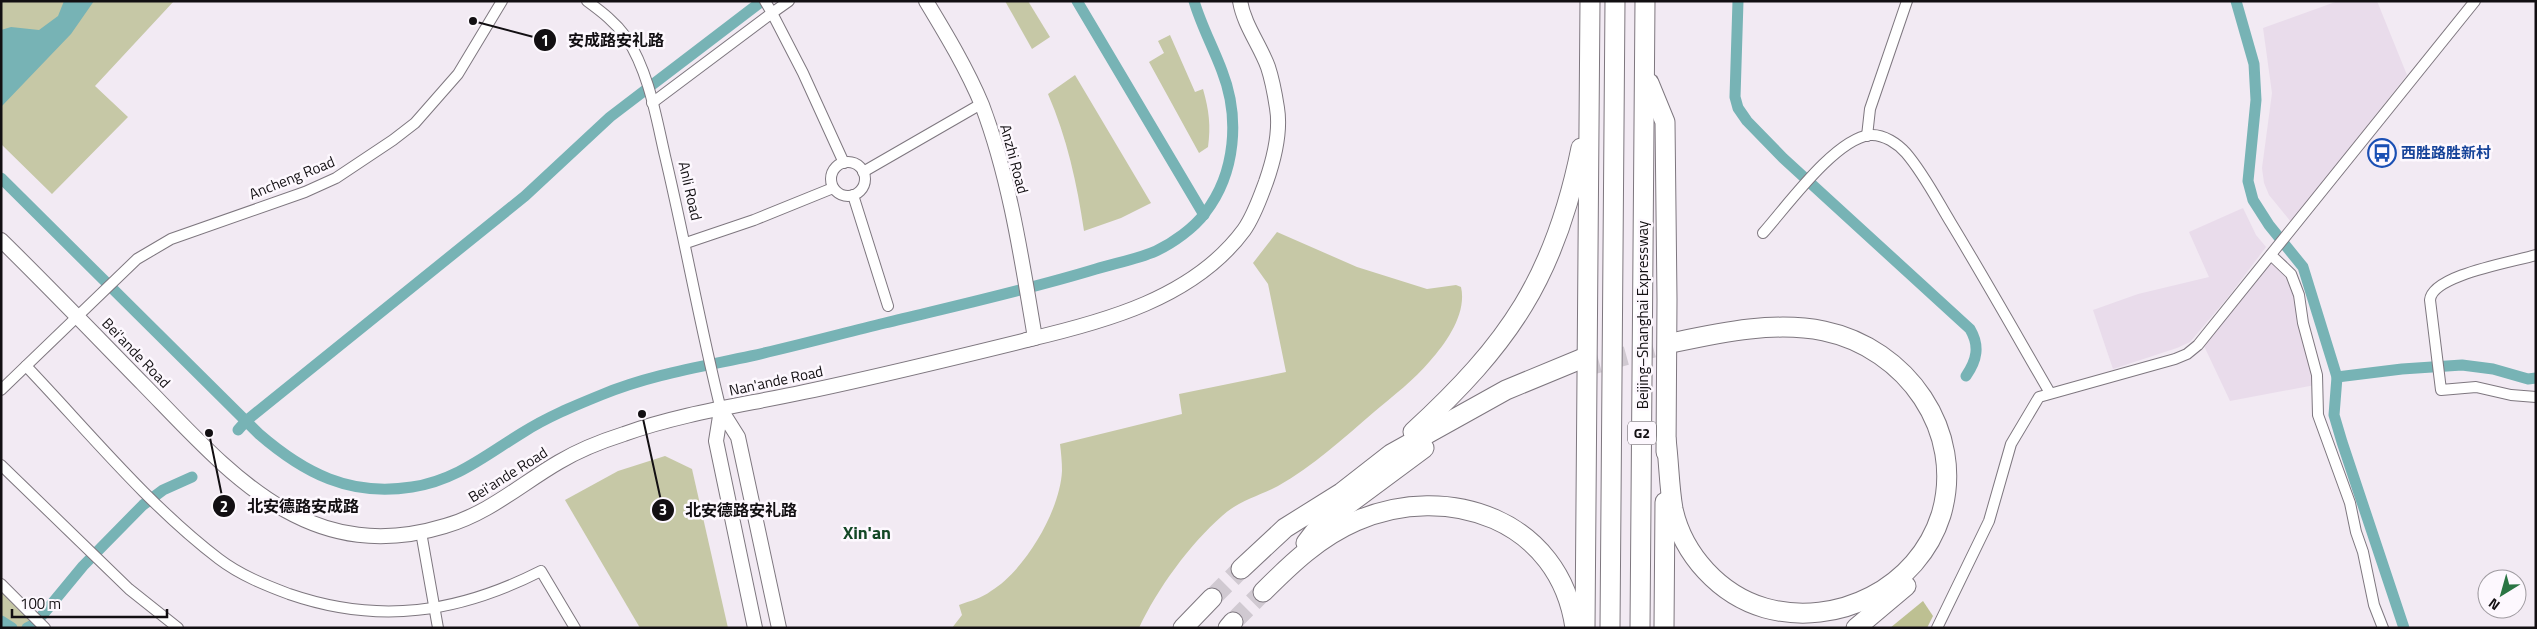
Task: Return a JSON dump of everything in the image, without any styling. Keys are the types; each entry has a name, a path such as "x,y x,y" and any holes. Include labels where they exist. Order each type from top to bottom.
{"highway":[{"path":"1584,628 1590,1"},
{"name":"Beijing–Shanghai Expressway","path":"1610,628 1615,1"},
{"name":"Beijing–Shanghai Expressway","path":"1640,628 1646,74 1645,1"},
{"path":"1646,74 1665,122 1667,299 1664,619"},
{"path":"1241,568 1285,528 1341,493 1391,454 1470,378 1522,308 1537,282 1560,230 1574,184 1580,149 1590,121"},
{"path":"1676,337 1780,327 1824,331 1866,346 1920,386 1929,407 1952,444 1954,494 1949,517 1941,539 1930,558 1910,581 1856,628"},
{"path":"1289,566 1319,526 1451,429 1581,364 1506,390 1391,454"},
{"path":"1666,439 1670,490 1677,522 1691,552 1720,584 1736,596 1755,605 1781,612 1814,614 1855,605 1892,584 1908,570 1933,534 1941,515 1946,470 1943,429"},
{"path":"1263,592 1289,566 1327,536 1356,521 1382,512 1410,506 1465,508 1490,517 1516,530 1539,548 1556,572 1568,597 1575,628"},
{"path":"1183,628 1212,598"}],"street":[{"name":"Ancheng Road","path":"1,390 137,259 171,239 306,192 336,178 368,158 415,123 458,74 502,1"},
{"name":"Anli Road","path":"587,1 608,16 626,38 645,78 651,98 686,243 720,410 716,441 755,628"},
{"path":"651,98 768,7 789,1"},
{"name":"Anzhi Road","path":"926,1 981,104 995,144 1024,276 1035,338"},
{"name":"Nan'ande Road","path":"720,410 1035,338 1122,314 1161,297 1199,273 1225,251 1245,229 1260,200 1272,166 1277,138 1278,109 1268,68 1248,26 1240,1"},
{"path":"1867,136 1870,109 1906,1"},
{"path":"1937,628 1989,521 2011,444 2039,397 2187,354 2206,335 2475,1"},
{"path":"768,7 803,73 844,162 858,166 863,172 864,182 860,192 853,195 840,195 833,188 830,180 832,172 844,162"},
{"path":"863,172 981,104"},
{"path":"1764,233 1814,174 1850,142 1867,136 1879,136 1888,139 1906,153 1914,164 1990,287 2050,393"},
{"path":"686,243 754,220 833,188"},
{"path":"853,195 888,306"},
{"name":"Bei'ande Road","path":"1,240 201,444 265,500 305,520 338,531 375,536 421,532 470,517 492,506 559,462 594,445 645,426 720,410"},
{"path":"2272,253 2287,267 2296,283 2303,323 2316,375 2318,415 2350,503 2356,532 2364,552 2374,604 2383,628"},
{"path":"2536,256 2451,278 2430,293 2441,390 2476,386 2511,395 2536,397"},
{"path":"26,366 160,506 220,560 246,577 316,603 347,610 402,611 435,608 482,598 542,572 575,628"},
{"name":"Anli Road","path":"720,410 738,437 779,628"},
{"path":"1,465 129,589 178,628"},
{"path":"421,532 438,628"},
{"path":"1,584 45,628"}],"shaded area":[{"path":"2338,1 2377,1 2407,75 2291,222 2269,195 2264,183 2262,168 2272,93 2263,28"},
{"path":"2243,208 2256,235 2266,247 2229,296 2190,342 2113,369 2093,310 2138,294 2209,277 2189,232"},
{"path":"2272,262 2283,270 2292,285 2315,385 2230,401 2204,346"}],"green space":[{"path":"1,1 174,1 95,86 128,117 52,194 1,144"},
{"path":"1005,1 1028,1 1050,37 1032,49"},
{"path":"1170,35 1195,92 1203,89 1205,97 1209,118 1209,139 1208,147 1199,153 1149,62 1164,53 1158,41"},
{"path":"1075,75 1151,203 1121,218 1084,231 1070,161 1061,127 1048,94"},
{"path":"1277,232 1357,267 1427,289 1456,285 1461,287 1461,307 1449,336 1417,375 1328,451 1304,470 1278,486 1235,506 1210,527 1175,568 1146,613 1139,628 952,628 962,615 959,605 984,596 1004,581 1028,554 1048,521 1060,487 1062,471 1060,444 1182,414 1179,394 1286,372 1268,284 1253,263"},
{"path":"665,456 692,469 728,628 640,628 565,500 618,471"},
{"path":"1,587 42,628 1,628"},
{"path":"1923,601 1933,616 1927,628 1890,628"}],"water":[{"path":"64,1 94,1 71,34 1,107 1,30 11,27 39,30 58,16"}],"waterway":[{"path":"238,430 246,421 525,196 610,117 762,1"},
{"path":"1077,1 1204,215"},
{"path":"1,178 259,434 276,448 311,471 348,485 389,489 412,487 428,484 456,473 531,427 619,388 675,372 785,348 1017,291 1142,256 1169,244 1183,235 1205,213 1223,180 1229,163 1232,144 1233,126 1228,89 1194,1"},
{"path":"1738,1 1735,97 1738,108 1747,121 1783,158 1970,329 1975,341 1976,353 1973,364 1966,376"},
{"path":"2236,1 2254,64 2256,100 2248,181 2253,200 2269,225 2303,267 2337,377 2334,415 2404,628"},
{"path":"2337,377 2402,369 2462,365 2493,369 2528,379 2536,378"},
{"path":"27,628 33,625 83,566 143,505 163,490 192,477"},
{"path":"1,621 12,628"}],"tunnel":[{"path":"1581,368 1676,342"},
{"path":"1212,598 1241,569"},
{"path":"1233,622 1263,592"}],"place":[{"name":"安成路安礼路","path":"473,21"},
{"name":"西胜路胜新村","path":"2382,153"},
{"name":"北安德路安礼路","path":"642,414"},
{"name":"北安德路安成路","path":"209,433"}],"district":[{"name":"Xin'an","path":"867,533"}]}
